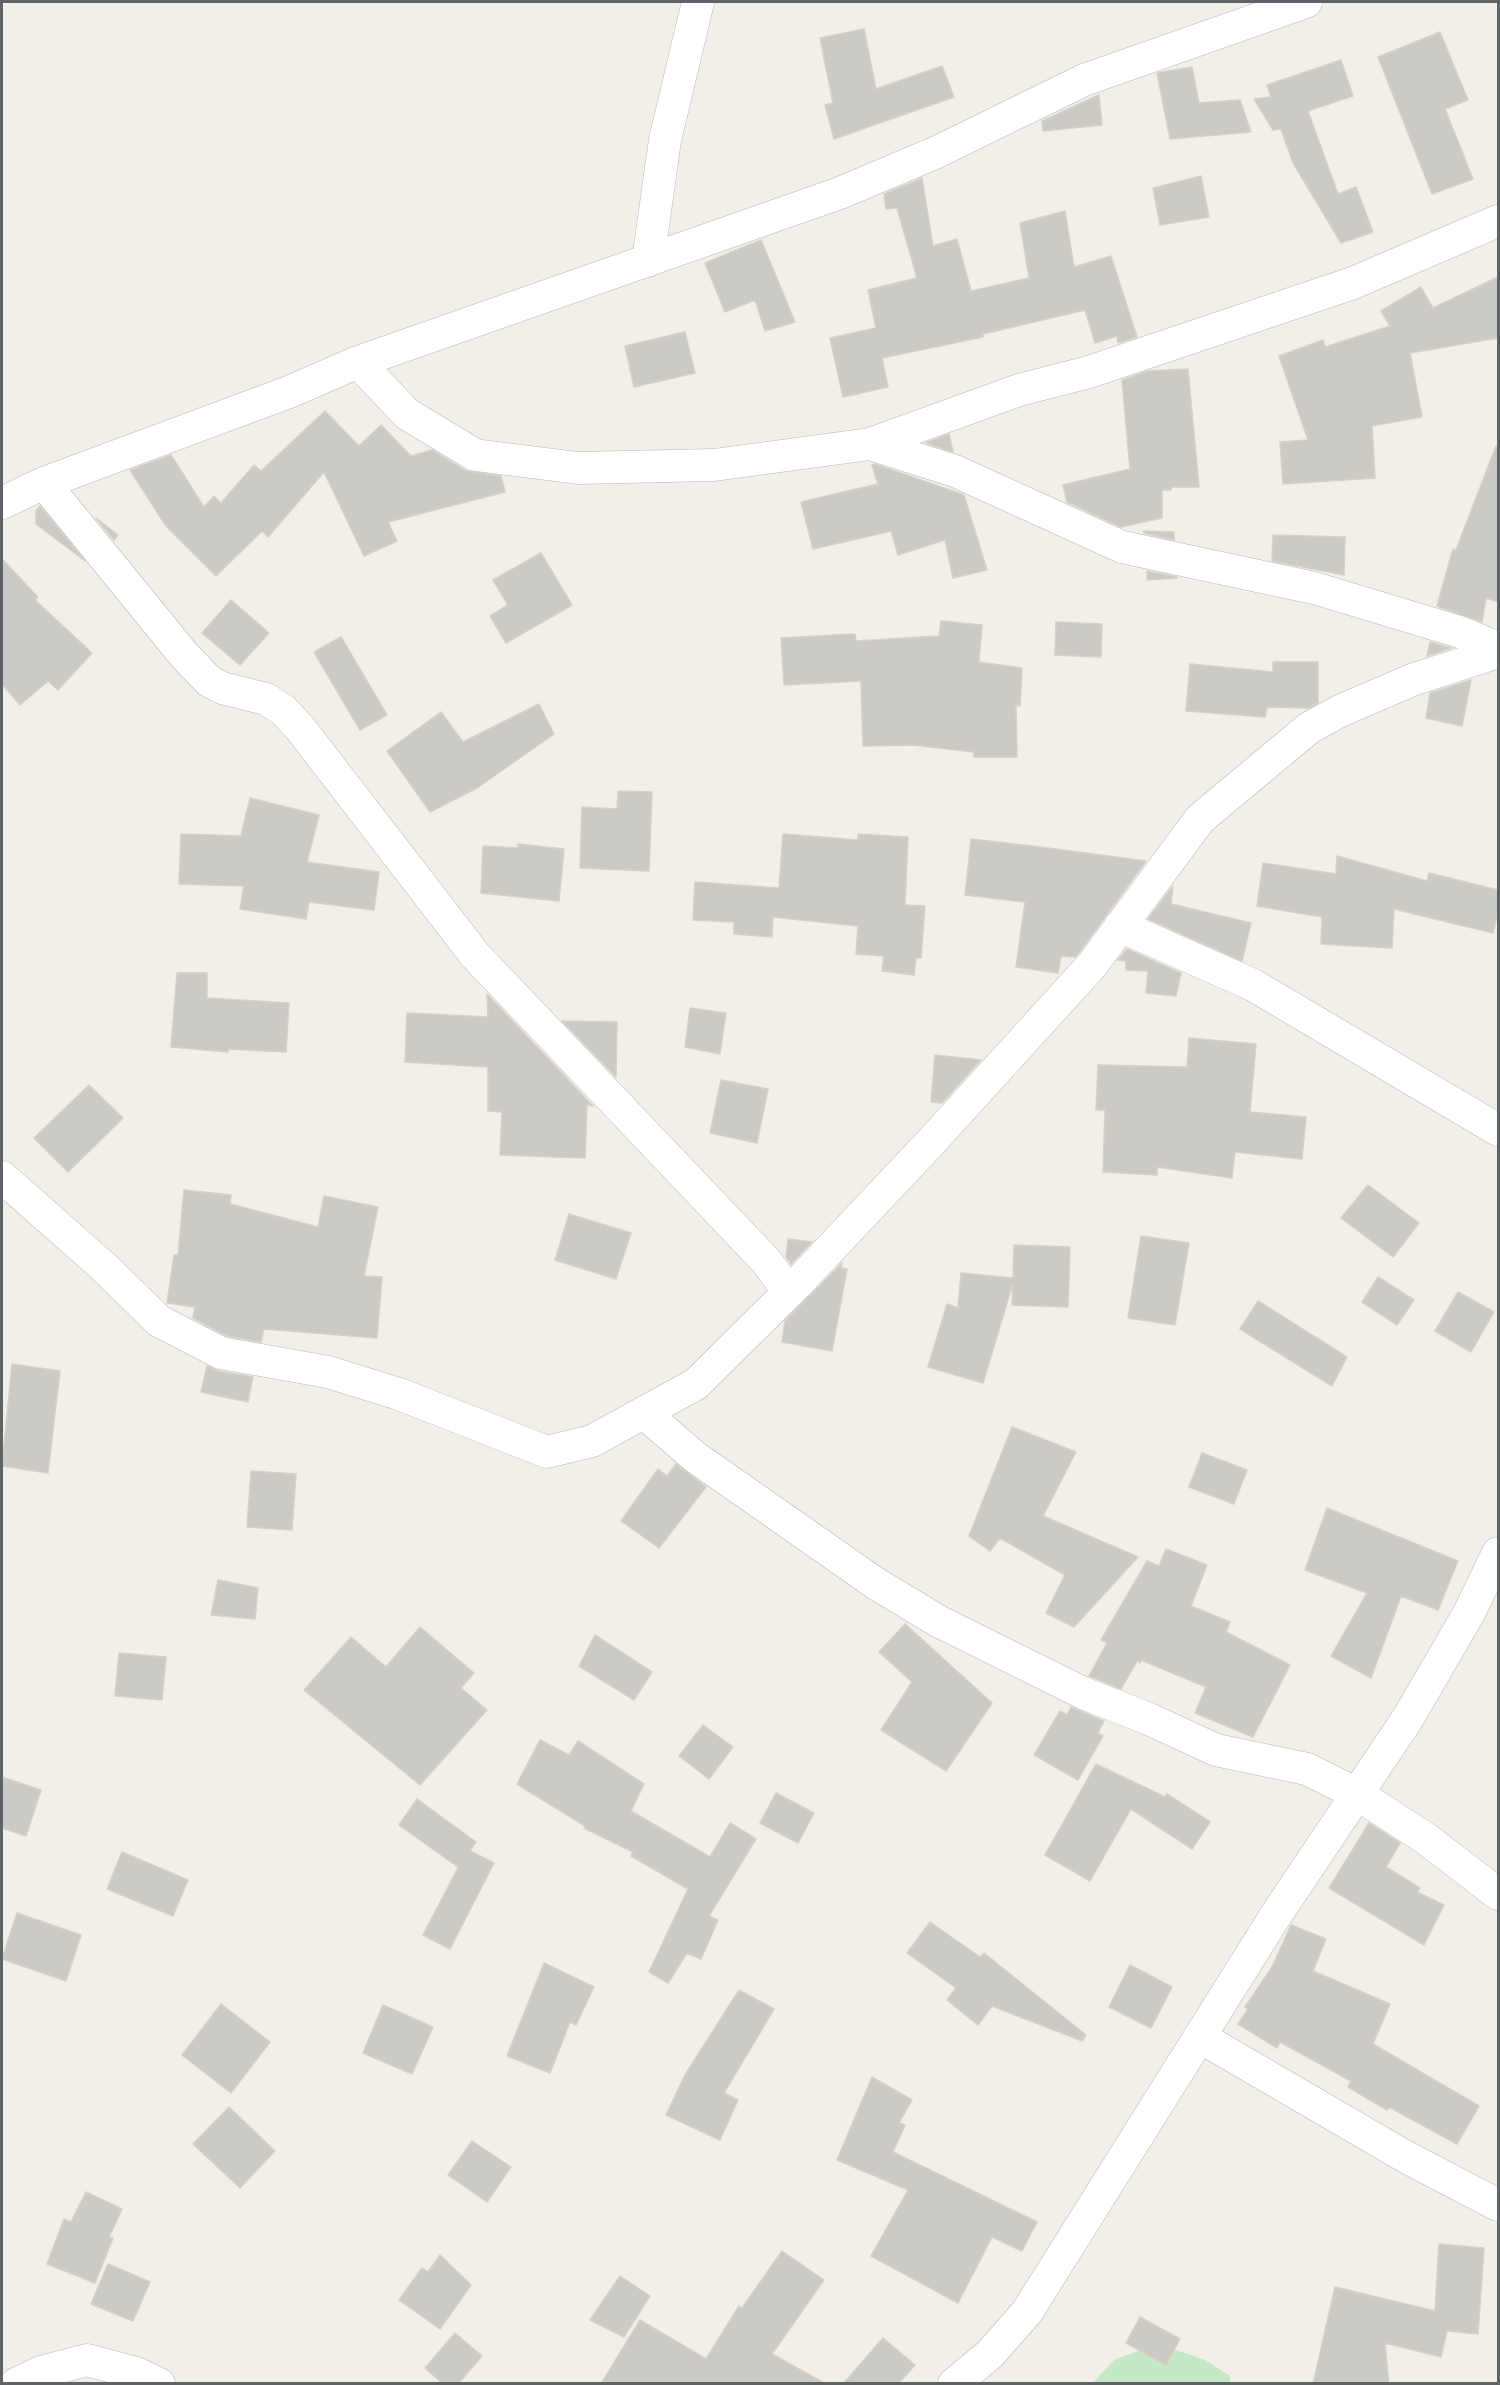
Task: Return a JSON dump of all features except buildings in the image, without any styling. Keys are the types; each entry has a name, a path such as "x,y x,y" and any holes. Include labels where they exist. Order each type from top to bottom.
{"street":[{"path":"648,261 665,140 698,2"},
{"path":"2,503 44,483 289,392 358,362 840,193 937,152 1084,80 1306,2"},
{"path":"358,362 407,414 475,455 578,468 714,465 870,444 1019,390 1089,372 1353,283 1498,221"},
{"path":"870,444 955,471 1122,548 1314,588 1460,632 1498,650"},
{"path":"44,483 183,655 209,681 222,688 266,699 283,710 475,955 717,1209 765,1261 789,1292"},
{"path":"2,1177 105,1268 159,1321 220,1353 328,1372 419,1401 547,1452 592,1441 696,1384 789,1292 923,1151 1084,974 1200,819 1309,728 1340,711 1412,680 1498,650"},
{"path":"1120,926 1253,985 1498,1130"},
{"path":"644,1413 695,1457 875,1583 938,1621 1083,1694 1149,1719 1216,1750 1307,1769 1358,1794 1425,1838 1498,1894"},
{"path":"954,2384 990,2354 1027,2312 1276,1915 1408,1718 1469,1613 1498,1553"},
{"path":"1200,2037 1406,2157 1498,2205"},
{"path":"16,2384 41,2372 87,2360 136,2373 159,2384"}],"green space":[{"path":"1170,2348 1205,2360 1230,2376 1230,2383 1092,2384 1114,2360 1141,2350"}]}
